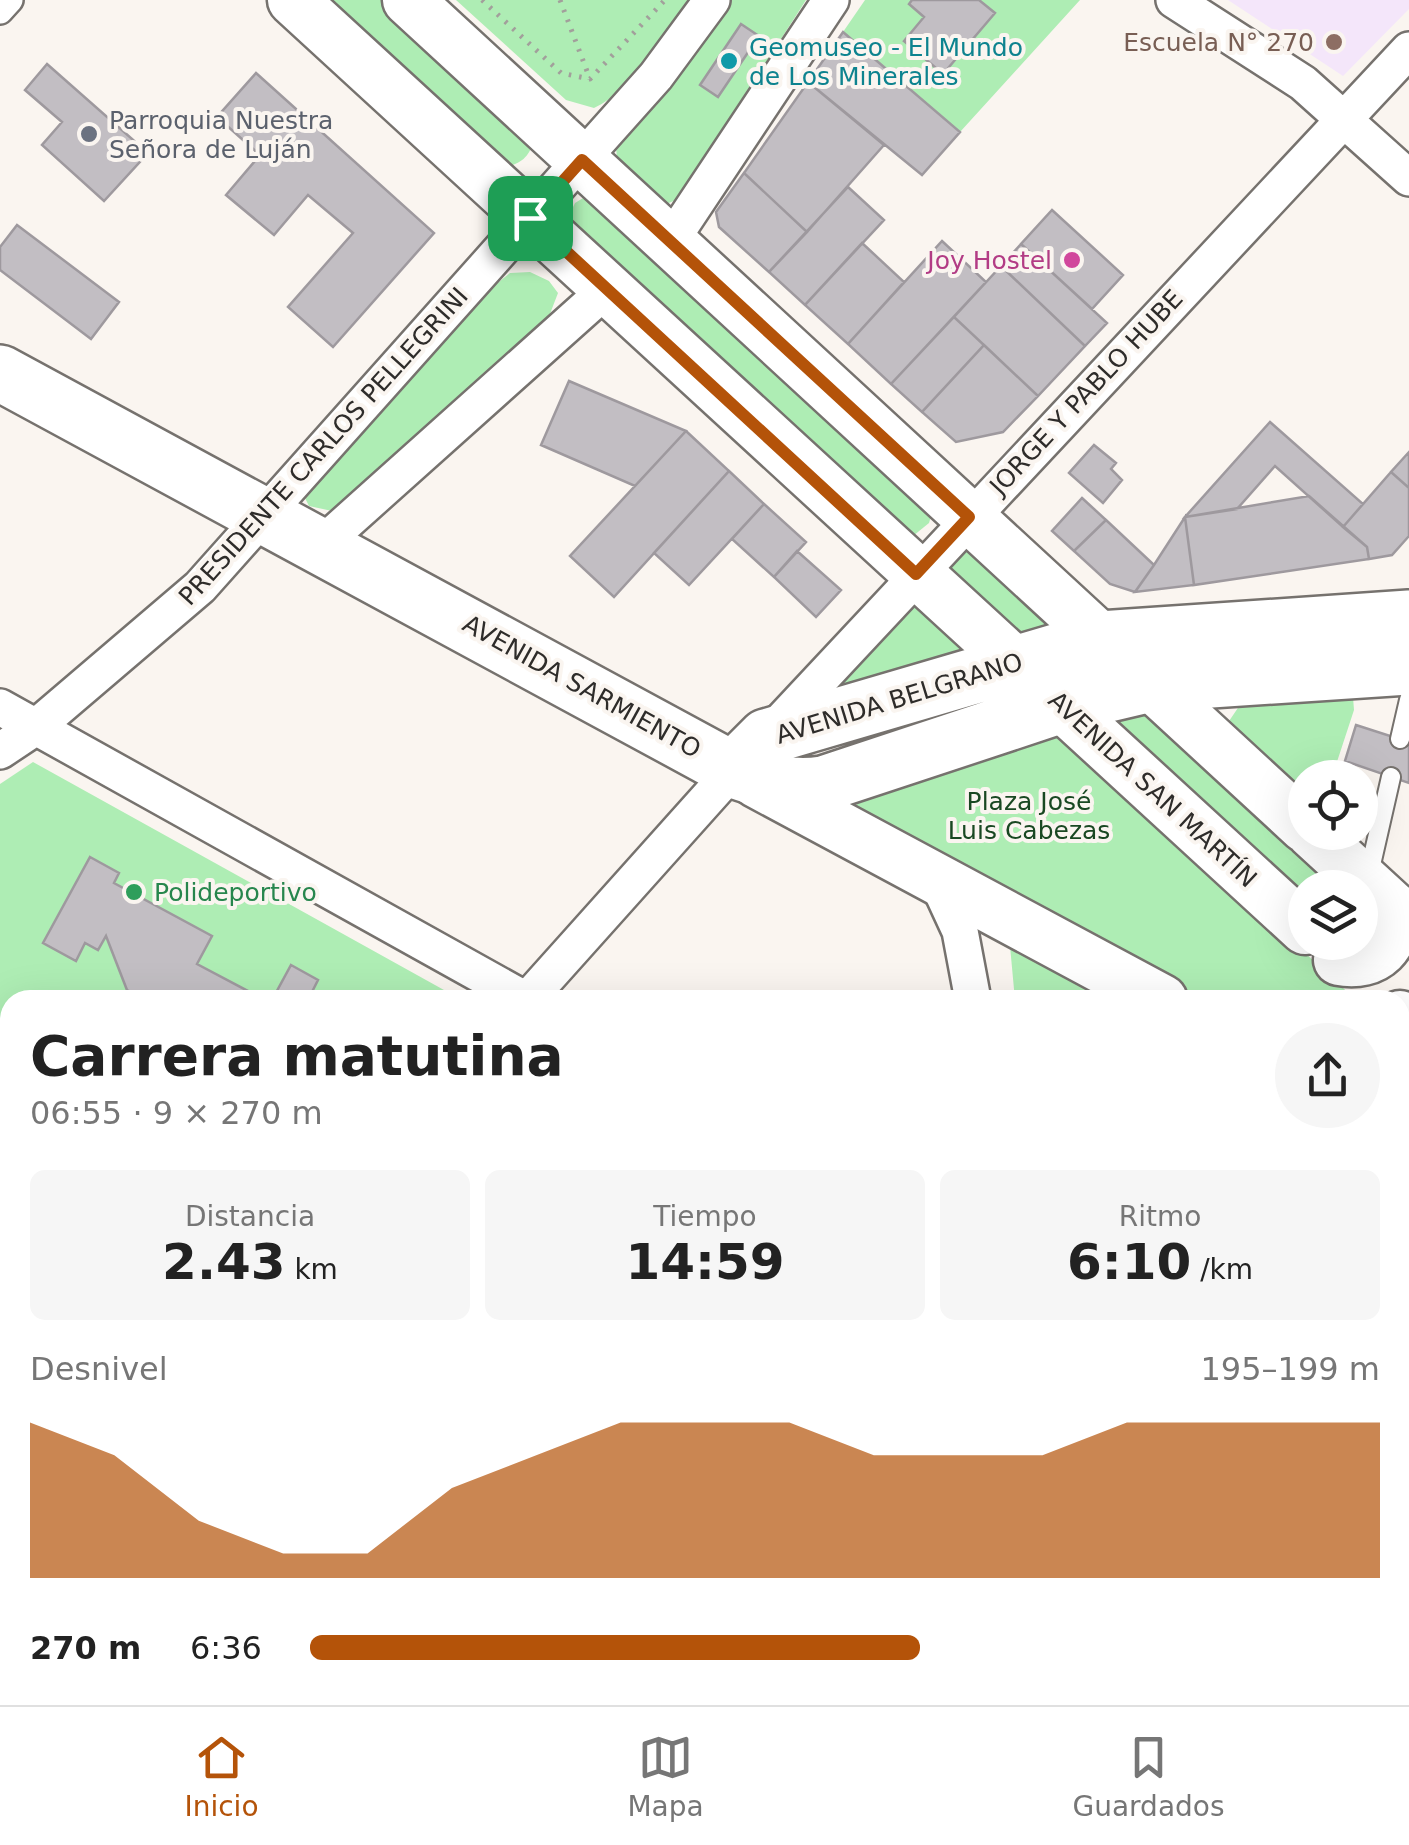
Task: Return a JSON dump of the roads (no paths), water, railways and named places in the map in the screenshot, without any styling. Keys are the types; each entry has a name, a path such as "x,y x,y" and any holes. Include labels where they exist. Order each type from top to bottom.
{"highway":[{"name":"AVENIDA SARMIENTO","path":"0,373 320,545 750,753"},
{"name":"AVENIDA BELGRANO","path":"1409,618 1100,640 1014,662 750,753 785,786 823,784 1062,704 1151,684 1409,668"}],"main road":[{"name":"AVENIDA SAN MARTÍN","path":"293,0 1288,913"},
{"path":"408,0 1288,810"},
{"name":"AVENIDA SARMIENTO","path":"750,753 936,879 1143,990"},
{"path":"1331,850 1389,904 1396,925 1384,950 1378,953"},
{"name":"AVENIDA SAN MARTÍN","path":"1338,960 1371,990"}],"street":[{"path":"0,11 10,0"},
{"name":"PRESIDENTE CARLOS PELLEGRINI","path":"0,751 36,727 200,587 656,76 712,0"},
{"path":"670,242 831,0"},
{"path":"1174,0 1302,83 1409,178"},
{"name":"JORGE Y PABLO HUBE","path":"535,990 916,574 1409,50"},
{"path":"320,545 607,290"},
{"path":"0,707 508,990"},
{"path":"936,879 960,930 971,990"}],"lane":[{"path":"1400,739 1409,700"},
{"path":"1389,904 1391,777"}],"place":[{"name":"Escuela N° 270","path":"1334,42"},
{"name":"Geomuseo - El Mundo de Los Minerales","path":"729,61"},
{"name":"Parroquia Nuestra Señora de Luján","path":"89,134"},
{"name":"Joy Hostel","path":"1072,260"},
{"name":"Polideportivo","path":"134,892"}],"park label":[{"name":"Plaza José Luis Cabezas","path":"1029,816"}]}
